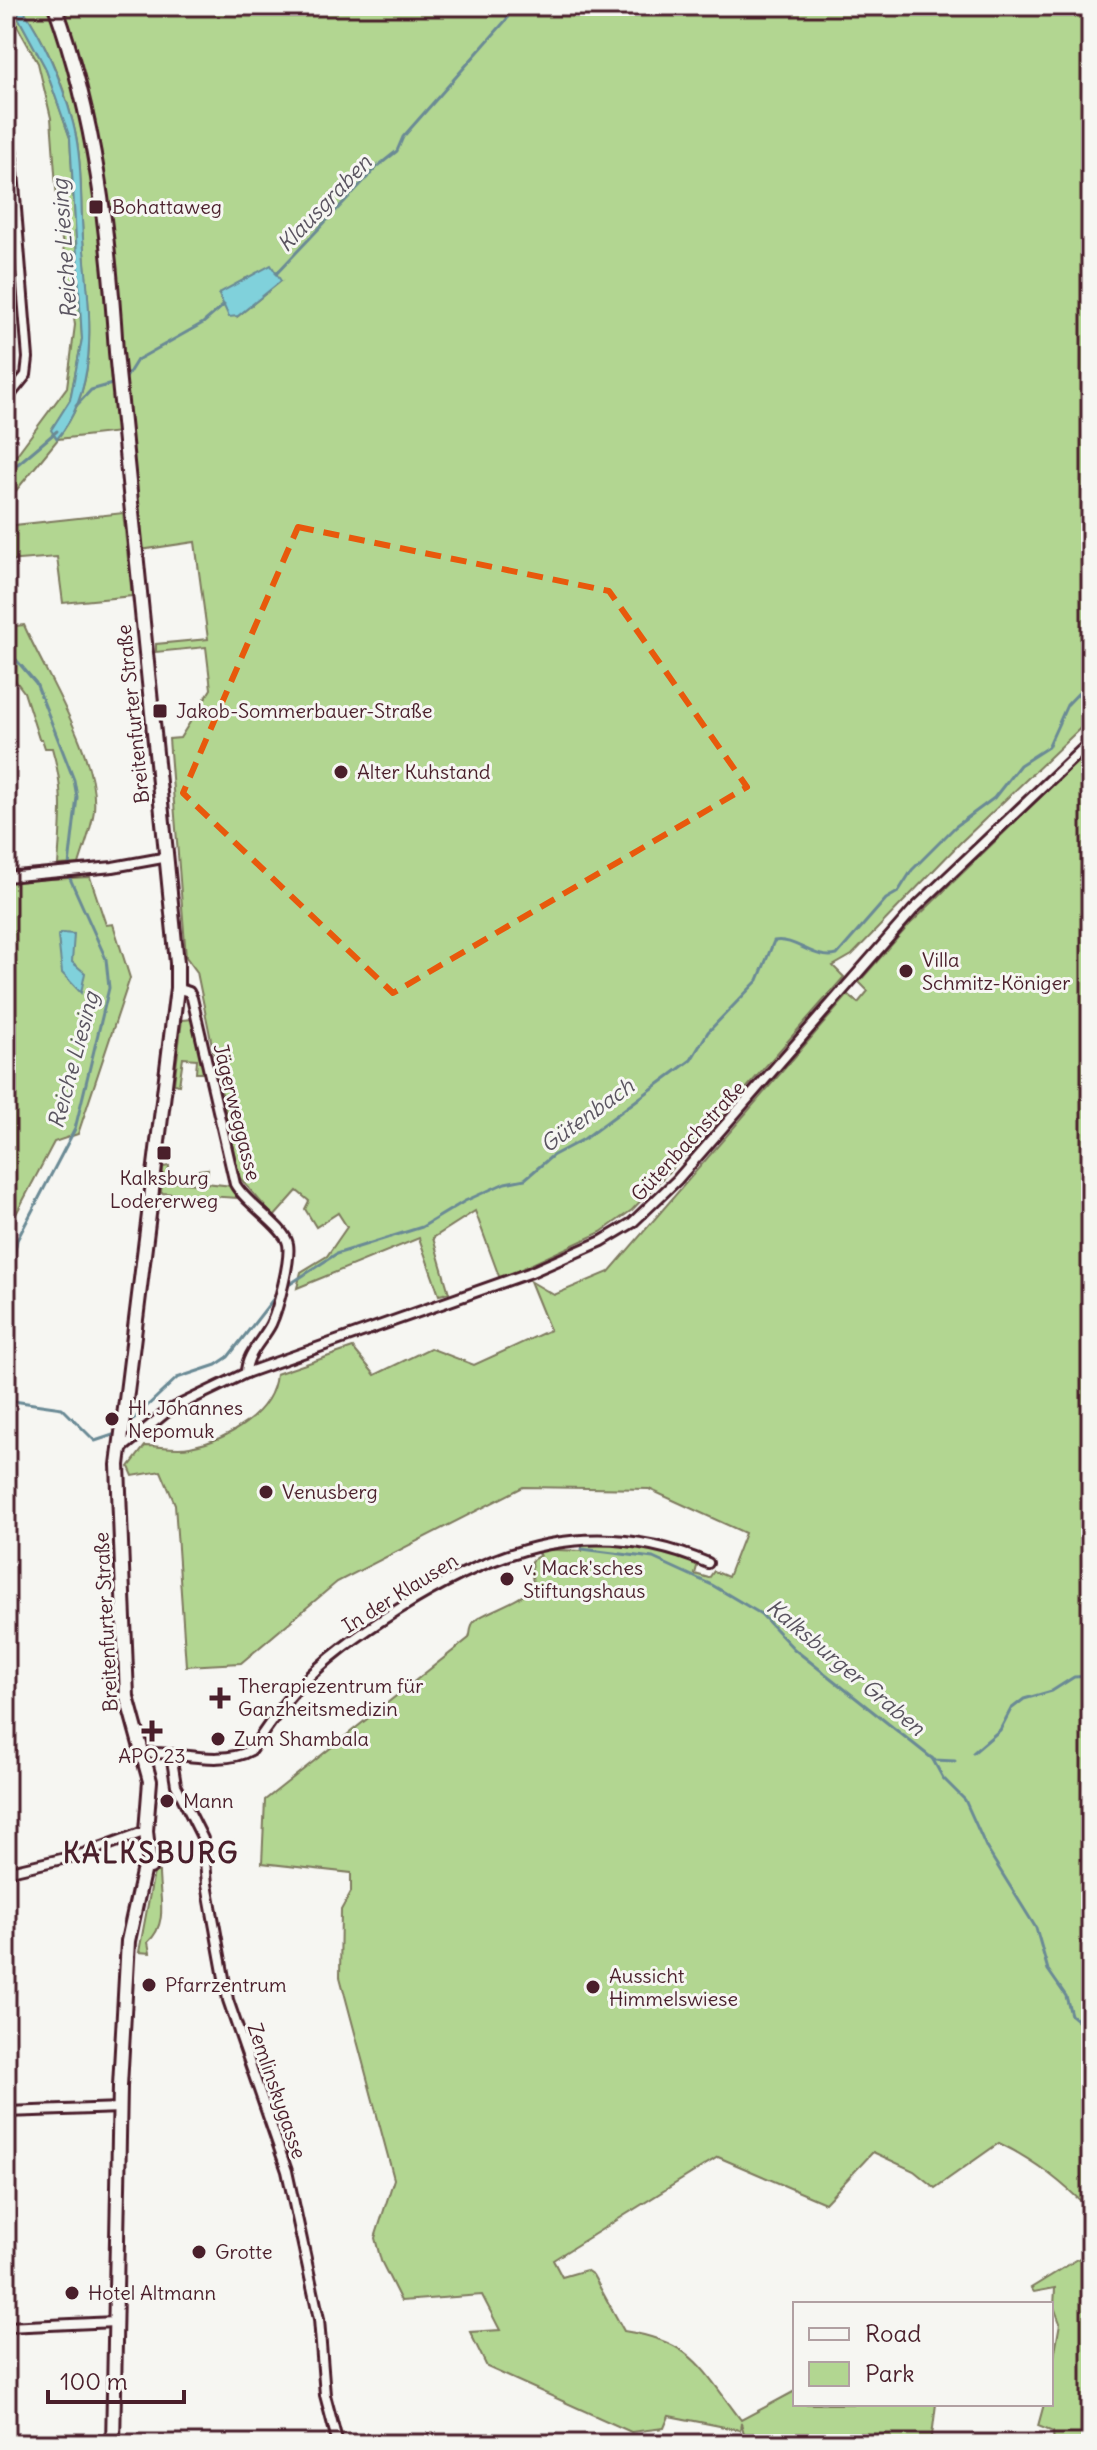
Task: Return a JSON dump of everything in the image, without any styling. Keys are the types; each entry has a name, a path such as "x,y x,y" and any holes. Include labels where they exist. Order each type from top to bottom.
{"main road":[{"name":"Breitenfurter Straße","path":"55,6 79,79 109,247 116,352 168,857 177,988 120,1446 127,1697 150,1787 146,1870 128,1962 113,2444"}],"street":[{"path":"6,85 28,358 26,375 6,400"},
{"name":"Gütenbachstraße","path":"120,1446 169,1410 246,1373 529,1273 602,1241 632,1223 677,1180 913,910 1091,741"},
{"path":"6,877 168,857"},
{"name":"Jägerweggasse","path":"177,988 189,992 192,998 235,1184 242,1197 282,1234 288,1244 278,1303 269,1327 246,1363 246,1373"},
{"name":"In der Klausen","path":"142,1753 233,1758 251,1750 294,1692 333,1655 447,1579 485,1561 539,1543 615,1541 666,1546 708,1563"},
{"name":"Zemlinskygasse","path":"171,1754 176,1785 203,1839 206,1877 228,2000 287,2171 319,2319 325,2395 338,2444"},
{"path":"6,1872 83,1854 146,1831"},
{"path":"6,2112 122,2108"},
{"path":"6,2327 115,2322"}],"highlighted area":[{"path":"298,527 609,591 747,787 393,993 183,793"}],"green space":[{"path":"6,6 12,6 45,67 70,138 82,339 70,400 52,429 57,438 72,417 87,368 89,316 80,166 73,123 58,77 38,33 21,6 1091,6 1091,718 961,842 852,955 833,966 844,977 723,1115 632,1210 601,1232 500,1279 475,1211 433,1238 449,1293 439,1295 419,1238 297,1288 301,1272 327,1256 347,1227 338,1213 316,1227 305,1209 309,1201 297,1191 274,1217 239,1177 197,972 186,957 169,739 180,738 211,689 206,647 156,652 156,644 208,639 195,542 140,550 128,431 58,439 6,503 6,469 67,387 75,325 58,214 51,118 38,63","holes":["244,279 281,281 238,316"]},
{"path":"123,513 132,596 63,603 57,557 6,561 6,526"},
{"path":"24,625 69,716 88,765 94,810 79,864 58,865 60,792 52,748 45,748 42,739 39,739 24,692 6,668 6,627"},
{"path":"1091,748 1091,2211 1048,2173 999,2143 935,2188 914,2171 873,2152 825,2203 718,2157 553,2260 562,2277 586,2270 593,2275 624,2331 666,2342 681,2350 705,2372 741,2420 793,2392 793,2406 936,2406 931,2444 747,2444 741,2423 740,2430 669,2416 664,2428 631,2432 487,2367 470,2332 500,2330 482,2295 401,2301 381,2261 375,2238 394,2179 340,1977 341,1910 351,1892 351,1873 262,1863 265,1800 469,1638 475,1621 533,1587 531,1561 540,1555 531,1549 582,1551 582,1544 627,1546 698,1563 695,1574 709,1578 714,1571 728,1577 745,1533 649,1489 523,1487 337,1582 241,1663 186,1666 175,1504 161,1471 133,1476 129,1467 145,1446 190,1447 233,1431 257,1413 273,1388 276,1374 353,1348 375,1375 430,1348 474,1365 550,1330 530,1281 554,1295 609,1272 848,995 858,1003 868,991 859,982 908,926"},
{"path":"90,877 106,925 113,924 130,978 78,1134 54,1142 6,1233 6,881"},
{"path":"193,1019 206,1073 196,1073 197,1059 183,1058 179,1085 174,1084 182,1020"},
{"path":"169,1166 168,1181 196,1184 199,1170 208,1169 206,1183 232,1186 237,1198 161,1193 163,1167"},
{"path":"154,1872 159,1872 161,1918 155,1935 148,1942 150,1953 139,1952"},
{"path":"1091,2251 1091,2444 1054,2444 1053,2432 1038,2426 1043,2406 1053,2406 1053,2363 1060,2323 1054,2307 1055,2288 1034,2292 1031,2288"}],"water":[{"path":"12,6 21,6 38,33 58,77 76,137 81,180 89,316 87,368 72,417 57,439 51,430 70,400 82,339 70,138 45,67"},
{"path":"271,265 281,281 238,316 229,317 219,295 221,292"},
{"path":"62,933 74,934 72,962 85,973 81,993 62,973 58,936"}],"waterway":[{"name":"Klausgraben","path":"276,274 378,166 397,151 403,137 507,19 509,6"},
{"name":"Klausgraben","path":"124,381 137,360 203,323 224,305"},
{"name":"Klausgraben","path":"76,406 91,390 112,384"},
{"name":"Reiche Liesing","path":"6,474 57,431"},
{"name":"Reiche Liesing","path":"6,648 36,683 74,780 77,797 68,874 106,959 109,988 75,1129 17,1240 6,1302"},
{"name":"Gütenbach","path":"284,1288 336,1254 422,1227 465,1201 505,1183 525,1179 552,1156 584,1139 691,1060 708,1032 758,980 774,941 790,942 821,955 837,955 886,899 898,892 912,870 955,827 994,798 1020,765 1048,747 1067,705 1091,680"},
{"name":"Gütenbach","path":"128,1424 177,1378 216,1365 228,1357 278,1293"},
{"name":"Gütenbach","path":"6,1400 62,1408 95,1441 116,1434"},
{"name":"Kalksburger Graben","path":"582,1549 653,1558 712,1585 761,1614 794,1649 934,1760 955,1761"},
{"name":"Kalksburger Graben","path":"973,1753 1000,1730 1011,1709 1024,1699 1052,1691 1074,1677 1091,1676"},
{"path":"932,1758 943,1778 965,1800 987,1849 1036,1928 1048,1970 1066,1996 1071,2015 1091,2032"}],"place":[{"name":"Bohattaweg","path":"96,207"},
{"name":"Jakob-Sommerbauer-Straße","path":"160,711"},
{"name":"Alter Kuhstand","path":"341,772"},
{"name":"Villa Schmitz-Königer","path":"906,971"},
{"name":"Kalksburg Lodererweg","path":"164,1153"},
{"name":"Hl. Johannes Nepomuk","path":"112,1419"},
{"name":"Venusberg","path":"266,1492"},
{"name":"v. Mack'sches Stiftungshaus","path":"507,1579"},
{"name":"Therapiezentrum für Ganzheitsmedizin","path":"220,1698"},
{"name":"APO 23","path":"152,1731"},
{"name":"Zum Shambala","path":"218,1739"},
{"name":"Mann","path":"167,1801"},
{"name":"Pfarrzentrum","path":"149,1985"},
{"name":"Aussicht Himmelswiese","path":"593,1987"},
{"name":"Grotte","path":"199,2252"},
{"name":"Hotel Altmann","path":"72,2293"}],"district":[{"name":"KALKSBURG","path":"151,1853"}]}
